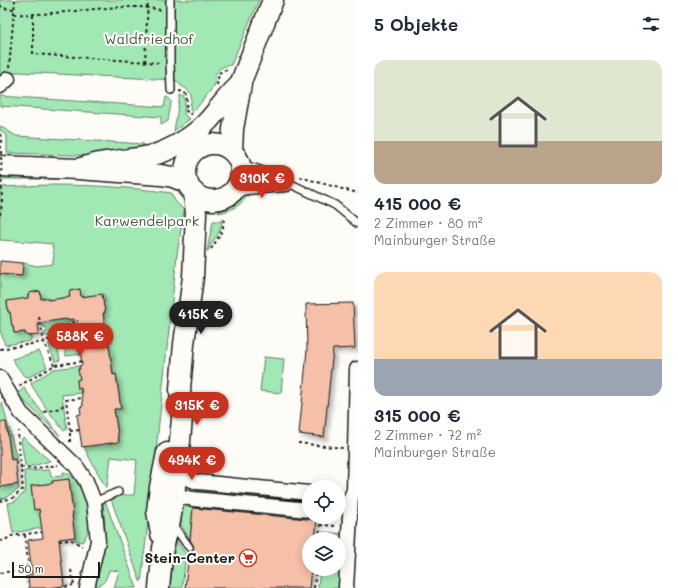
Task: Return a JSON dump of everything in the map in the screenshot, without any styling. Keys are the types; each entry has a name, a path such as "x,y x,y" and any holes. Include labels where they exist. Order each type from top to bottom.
{"main road":[{"path":"159,588 163,548 174,495 170,489 168,478 182,418 180,389 184,344 193,277 196,214 191,188 185,172 188,160 221,127 236,78 255,46 273,0"},
{"path":"193,277 212,209 228,194 240,179 233,129 236,78"},
{"path":"78,169 94,164 156,154 186,139 204,125 234,91 236,78"},
{"path":"78,169 160,165 180,160 198,150 216,144 227,148 236,159"},
{"path":"1,158 78,169 161,175 181,180 204,198 216,199 228,194"},
{"path":"163,548 157,511 160,487 172,459"}],"street":[{"path":"236,159 265,175 291,180"},
{"path":"228,194 246,187 291,180"},
{"path":"346,510 350,493 355,450 358,368"},
{"path":"0,378 21,413 76,466 86,481 94,502 98,541 80,586"},
{"path":"172,459 181,472 187,477 198,482 302,492"},
{"path":"174,495 193,499 302,509"},
{"path":"344,524 346,588"}],"lane":[{"path":"170,0 170,63 174,90"},
{"path":"291,180 293,185 335,204 358,224"},
{"path":"94,502 118,492"},
{"path":"170,520 189,547"}],"path":[{"path":"4,82 15,0"},
{"path":"145,62 148,0"},
{"path":"0,5 3,8 14,9"},
{"path":"14,14 33,15 80,10 140,7 170,11"},
{"path":"33,15 33,54 170,63"},
{"path":"214,90 218,84 219,73 224,70 236,78"},
{"path":"174,90 184,92 187,96 186,110 188,114 195,111"},
{"path":"0,134 2,204 0,215"},
{"path":"291,180 358,192"},
{"path":"39,317 44,342 54,366"},
{"path":"0,349 44,342 58,335 72,322 78,321"},
{"path":"25,383 54,366 84,361"},
{"path":"44,412 60,408 66,403 66,400 82,398"},
{"path":"66,403 70,442"},
{"path":"70,431 80,430"},
{"path":"0,501 13,498 23,489 18,438 19,431"},
{"path":"298,443 355,450"},
{"path":"15,462 21,462"},
{"path":"21,468 31,469 58,465"},
{"path":"320,532 320,525 323,524"},
{"path":"0,541 11,536 42,532"},
{"path":"25,535 28,561 25,571 27,583"},
{"path":"59,541 72,540 82,546"},
{"path":"71,570 80,586"},
{"path":"0,573 13,571"},
{"path":"314,588 315,576"},
{"path":"59,588 80,586"},
{"path":"75,588 80,586"}],"green space":[{"name":"Waldfriedhof","path":"0,0 259,0 231,65 223,67 217,71 214,86 195,110 191,111 190,93 176,80 18,72 0,75"},
{"path":"180,95 185,99 184,114 190,119 174,131"},
{"path":"0,96 164,107 166,97 170,99 171,103 168,121 161,125 161,117 0,106"},
{"path":"0,126 16,136 144,144 140,150 100,156 7,153 7,136 0,130"},
{"path":"0,175 119,177 166,181 176,184 183,190 188,197 191,207 182,199 173,186 150,183 69,179 0,179"},
{"name":"Karwendelpark","path":"79,185 141,189 171,193 175,201 184,210 177,255 141,582 111,499 119,495 134,495 137,460 111,457 106,488 84,446 119,441 114,409 121,408 116,375 113,375 109,345 107,345 103,326 105,325 103,313 105,312 103,302 105,301 104,294 81,297 80,289 70,291 70,297 48,300 48,298 41,299 40,291 29,293 28,298 7,302 8,312 10,312 14,333 25,332 26,335 32,336 30,341 5,345 0,330 0,274 21,276 23,263 37,266 52,264 54,255 52,244 0,240 0,187"},
{"path":"251,192 237,206 228,211 218,213 222,208 233,202 241,195"},
{"path":"213,221 222,221 220,230 207,251"},
{"path":"71,320 67,324 65,322 61,325 63,327 54,334 45,336 44,333 47,332 46,327 43,327 42,321"},
{"path":"75,323 80,350 83,354 66,356 65,349 58,350 60,360 55,361 49,343 53,340 55,341"},
{"path":"39,351 47,367 29,377 24,376 12,359"},
{"path":"264,357 284,359 281,393 260,391"},
{"path":"79,366 80,369 78,369 80,379 77,380 78,389 80,388 81,393 62,395 67,429 64,431 46,408 31,383 54,369"},
{"path":"24,388 60,436 17,394"},
{"path":"2,402 17,459 11,460 6,424 0,425 0,404"},
{"path":"23,437 50,461 29,467 25,465 21,441"},
{"path":"50,470 51,477 63,476 63,472 75,479 83,494 88,511 89,527 82,542 75,540 69,479 54,483 31,486 34,509 39,509 42,528 13,533 8,503 14,502 25,492 26,487 24,471"},
{"path":"181,481 302,496 302,505 189,492 181,488"},
{"path":"18,484 19,489 5,498 0,499 0,487"},
{"path":"105,501 137,588 114,588 119,571 109,570 105,581 95,587 105,538 103,502"},
{"path":"188,504 302,512 302,518 193,507 190,539 177,519 179,508"},
{"path":"174,537 186,555 182,588 166,588"},
{"path":"319,576 342,576 342,588 318,588"}],"building":[{"path":"0,261 23,263 22,276 0,274"},
{"path":"80,289 81,297 102,294 107,345 109,345 113,375 116,374 121,409 114,409 119,442 82,447 77,415 81,414 80,407 83,406 81,388 78,389 77,380 80,379 78,369 80,369 79,366 82,365 78,334 76,334 74,319 38,323 39,335 28,336 25,332 14,333 10,312 8,312 7,301 28,298 29,293 40,291 41,299 48,298 48,300 70,297 70,291"},
{"path":"353,303 355,348 333,349 324,437 299,434 307,350 306,304"},
{"path":"0,422 6,422 11,460 15,459 18,484 0,487"},
{"path":"69,479 75,537 59,539 64,586 29,588 28,575 32,575 28,540 43,538 39,509 34,510 31,486"},
{"name":"Stein-Center","path":"193,508 302,519 302,524 317,524 316,532 302,532 302,576 310,576 309,588 185,588 189,552 192,551 194,547 190,540"}],"place":[{"name":"Stein-Center","path":"248,558"}]}
